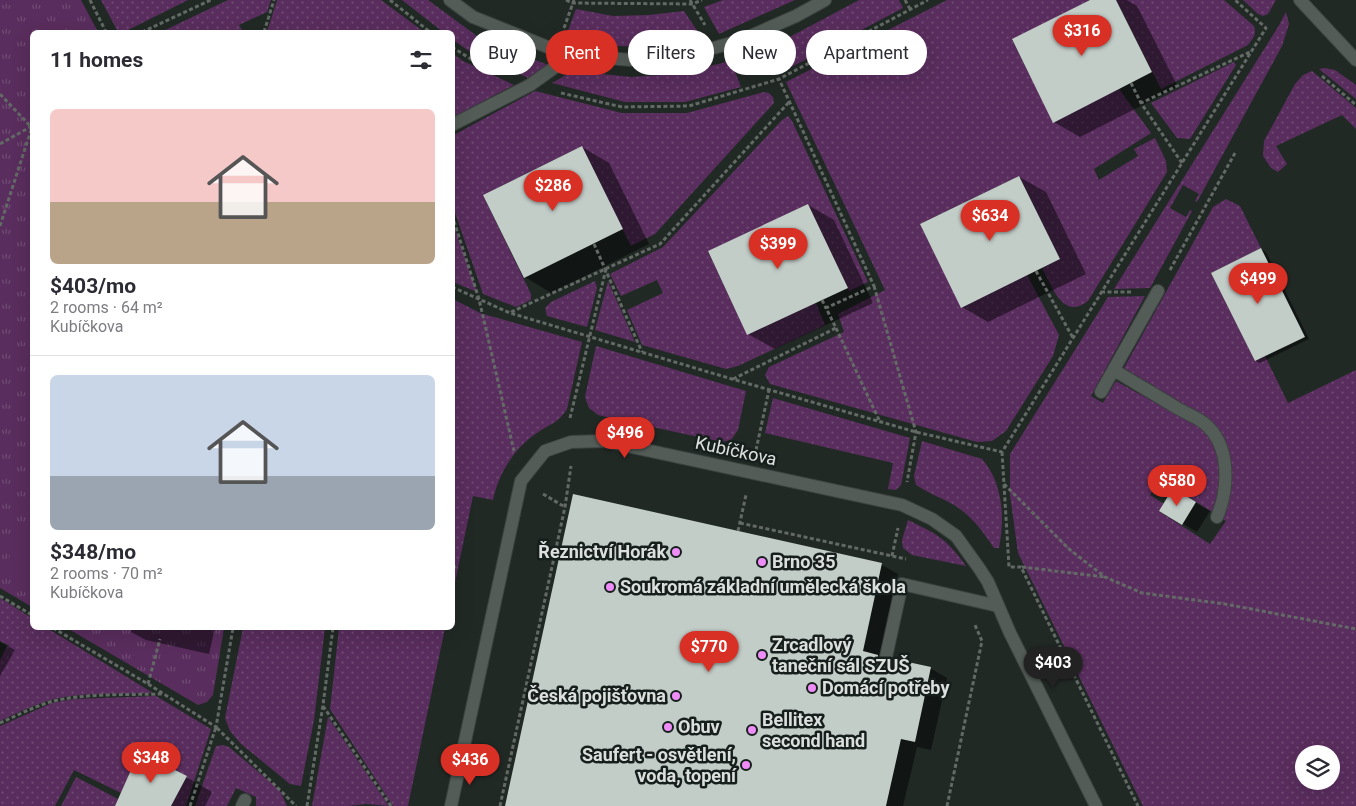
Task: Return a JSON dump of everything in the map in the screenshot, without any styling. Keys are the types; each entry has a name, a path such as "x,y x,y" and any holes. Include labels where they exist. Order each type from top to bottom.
{"street":[{"path":"450,0 473,16 546,46"},
{"path":"618,59 631,60 684,56 739,42 796,16 825,0"},
{"path":"1300,0 1356,60"},
{"path":"455,123 530,85 546,74"},
{"path":"1102,392 1158,291"},
{"path":"1114,370 1204,424 1216,437 1223,455 1226,474 1224,494 1216,517"},
{"name":"Kubíčkova","path":"451,806 520,481 545,451 571,442 604,441 908,507 932,519 956,536 988,582 1010,633 1096,806"},
{"path":"886,657 902,584 998,606"}],"path":[{"path":"90,0 105,30"},
{"path":"146,30 211,0"},
{"path":"265,30 274,0"},
{"path":"390,0 428,30"},
{"path":"566,0 692,4 702,0"},
{"path":"905,0 910,9"},
{"path":"455,49 474,61 530,85 622,107 689,106 779,79 928,0"},
{"path":"1105,577 1009,567 1002,452 1266,28 1235,0"},
{"path":"563,30 573,1"},
{"path":"1141,103 1252,50"},
{"path":"1322,76 1356,105"},
{"path":"779,79 874,286 916,432"},
{"path":"1131,83 1141,103 1182,163"},
{"path":"0,94 30,125"},
{"path":"510,313 660,244 790,102"},
{"path":"0,144 30,128"},
{"path":"0,226 30,133"},
{"path":"1101,292 1158,291 1235,153"},
{"path":"455,224 479,300 520,481 565,507"},
{"path":"594,244 642,352"},
{"path":"500,806 565,507 572,457 570,420 606,269"},
{"path":"1036,270 1073,338"},
{"path":"826,308 874,286"},
{"path":"455,288 510,313 880,422 1002,452"},
{"path":"822,300 880,422"},
{"path":"732,379 836,328"},
{"path":"751,472 769,390"},
{"path":"1004,484 1069,549 1105,577 1142,593 1225,604 1356,629"},
{"path":"740,523 910,560"},
{"path":"1021,567 1138,806"},
{"path":"0,596 30,614"},
{"path":"57,630 216,727 296,806"},
{"path":"190,806 216,727 233,630"},
{"path":"307,806 333,630"},
{"path":"148,684 160,639"},
{"path":"947,806 976,669"},
{"path":"0,724 51,702 73,698 163,694"},
{"path":"323,705 391,806"}],"green space":[{"path":"0,0 81,0 97,30 30,30 30,606 0,588"},
{"path":"101,0 188,0 128,30 117,30"},
{"path":"228,0 271,0 267,12 239,25 242,30 165,30"},
{"path":"277,0 381,0 421,30 268,30"},
{"path":"402,0 428,0 470,31 470,51 455,41 455,30 440,30"},
{"path":"723,0 795,0 728,30 724,30 719,34 704,7"},
{"path":"859,0 899,0 903,8 861,30 806,30 806,59 796,65 796,34"},
{"path":"947,0 1090,0 1012,40 1053,122 1119,89 1151,133 1094,169 1099,180 1138,156 1134,149 1155,138 1166,161 1167,172 1088,301 1079,306 1072,307 1059,299 1042,268 1060,259 1019,176 920,224 961,307 1027,275 1059,335 1053,356 1006,431 992,441 977,442 770,384 765,375 769,367 844,332 838,314 885,290 786,82 806,72 806,75 927,75 927,30 888,30"},
{"path":"1116,0 1224,0 1254,26 1255,34 1248,45 1161,89"},
{"path":"1243,0 1276,0 1268,14 1263,16 1258,14"},
{"path":"576,9 613,16 649,15 684,11 697,30 628,30 628,46 618,46 618,30 568,30"},
{"path":"1286,12 1289,24 1282,46 1197,202 1195,201 1199,194 1183,185 1170,208 1186,217 1190,210 1192,211 1150,288 1114,289 1278,27"},
{"path":"455,55 470,64 470,75 493,75 514,85 455,116"},
{"path":"536,60 546,64 546,69 536,74"},
{"path":"1234,62 1236,65 1190,139 1177,138 1151,103"},
{"path":"724,63 724,75 736,75 741,87 685,102 625,102 552,83 566,75 631,77 714,75 714,65"},
{"path":"1319,69 1335,70 1356,85 1356,99"},
{"path":"1312,71 1356,108 1356,129 1342,115 1276,146 1287,164 1278,172 1271,168 1263,156 1264,141 1295,84 1303,75"},
{"path":"521,75 534,75 528,78"},
{"path":"535,91 622,113 687,113 764,92 769,93 773,97 774,103 655,234 631,246 582,146 483,195 531,294 531,300 516,307 483,294 455,213 455,134"},
{"path":"788,116 868,282 849,291 808,204 708,252 747,334 816,303 825,325 738,366 726,369 642,345 627,310 663,293 657,280 621,296 610,274 663,247 782,120"},
{"path":"1226,199 1240,206 1261,248 1211,273 1255,361 1265,356 1288,403 1356,370 1356,806 1143,806 1018,553 1010,495 1010,454 1108,297 1145,296 1091,396 1103,403 1116,381 1206,431 1217,454 1222,473 1221,487 1214,513 1174,488 1172,490 1158,482 1150,495 1164,504 1160,512 1210,544 1226,521 1221,518 1231,476 1197,412 1124,368 1213,207"},
{"path":"455,229 477,292 455,283"},
{"path":"595,281 597,288 587,327 547,316 545,308 551,302"},
{"path":"608,281 635,342 595,330"},
{"path":"455,300 480,313 582,342 567,409 564,414 519,448 503,472 493,500 473,496 455,582"},
{"path":"596,346 746,391 738,430 731,440 721,442 598,415 589,408 585,397"},
{"path":"773,398 910,438 901,485 896,490 888,489 893,463 765,433"},
{"path":"922,441 982,459 989,468 1001,501 1002,524 999,548 994,548 977,525 960,509 916,485 914,476"},
{"path":"30,520 30,579 5,564"},
{"path":"908,520 941,538 953,549 966,566 912,555 903,548 902,540"},
{"path":"0,598 30,617 30,630 50,630 153,693 62,697 25,709 0,721 0,660 7,646 10,646 0,641"},
{"path":"70,630 224,630 213,695 207,702 198,705"},
{"path":"243,630 325,630 314,720 301,786 290,784 241,744 230,731 225,718"},
{"path":"339,630 445,630 408,806 393,806 330,709"},
{"path":"156,696 211,729 186,806 171,806 187,776 139,752 121,793 74,770 55,806 0,806 0,726 52,703 74,699"},
{"path":"328,717 389,806 366,804 312,806"},
{"path":"223,745 229,747 276,787 287,806 256,806 256,797 236,788 227,806 195,806 216,746"},
{"path":"76,777 118,799 115,806 61,806"}],"building":[{"path":"1090,0 1116,0 1152,72 1053,123 1012,39"},
{"path":"582,146 623,229 524,278 483,195"},
{"path":"1019,176 1060,259 961,308 920,224"},
{"path":"808,204 848,288 747,335 708,251"},
{"path":"1261,248 1305,337 1255,361 1211,273"},
{"path":"1173,488 1196,502 1182,525 1159,511"},
{"path":"573,494 882,563 863,651 878,655 878,660 884,665 889,665 894,659 931,667 915,742 901,739 886,806 505,806"},
{"path":"139,752 187,776 171,806 115,806"}],"place":[{"name":"Řeznictví Horák","path":"676,552"},
{"name":"Brno 35","path":"762,562"},
{"name":"Soukromá základní umělecká škola","path":"610,587"},
{"name":"Zrcadlový taneční sál SZUŠ","path":"762,655"},
{"name":"Domácí potřeby","path":"812,688"},
{"name":"Česká pojišťovna","path":"676,696"},
{"name":"Obuv","path":"668,727"},
{"name":"Bellitex second hand","path":"752,730"},
{"name":"Saufert - osvětlení, voda, topení","path":"746,765"}]}
